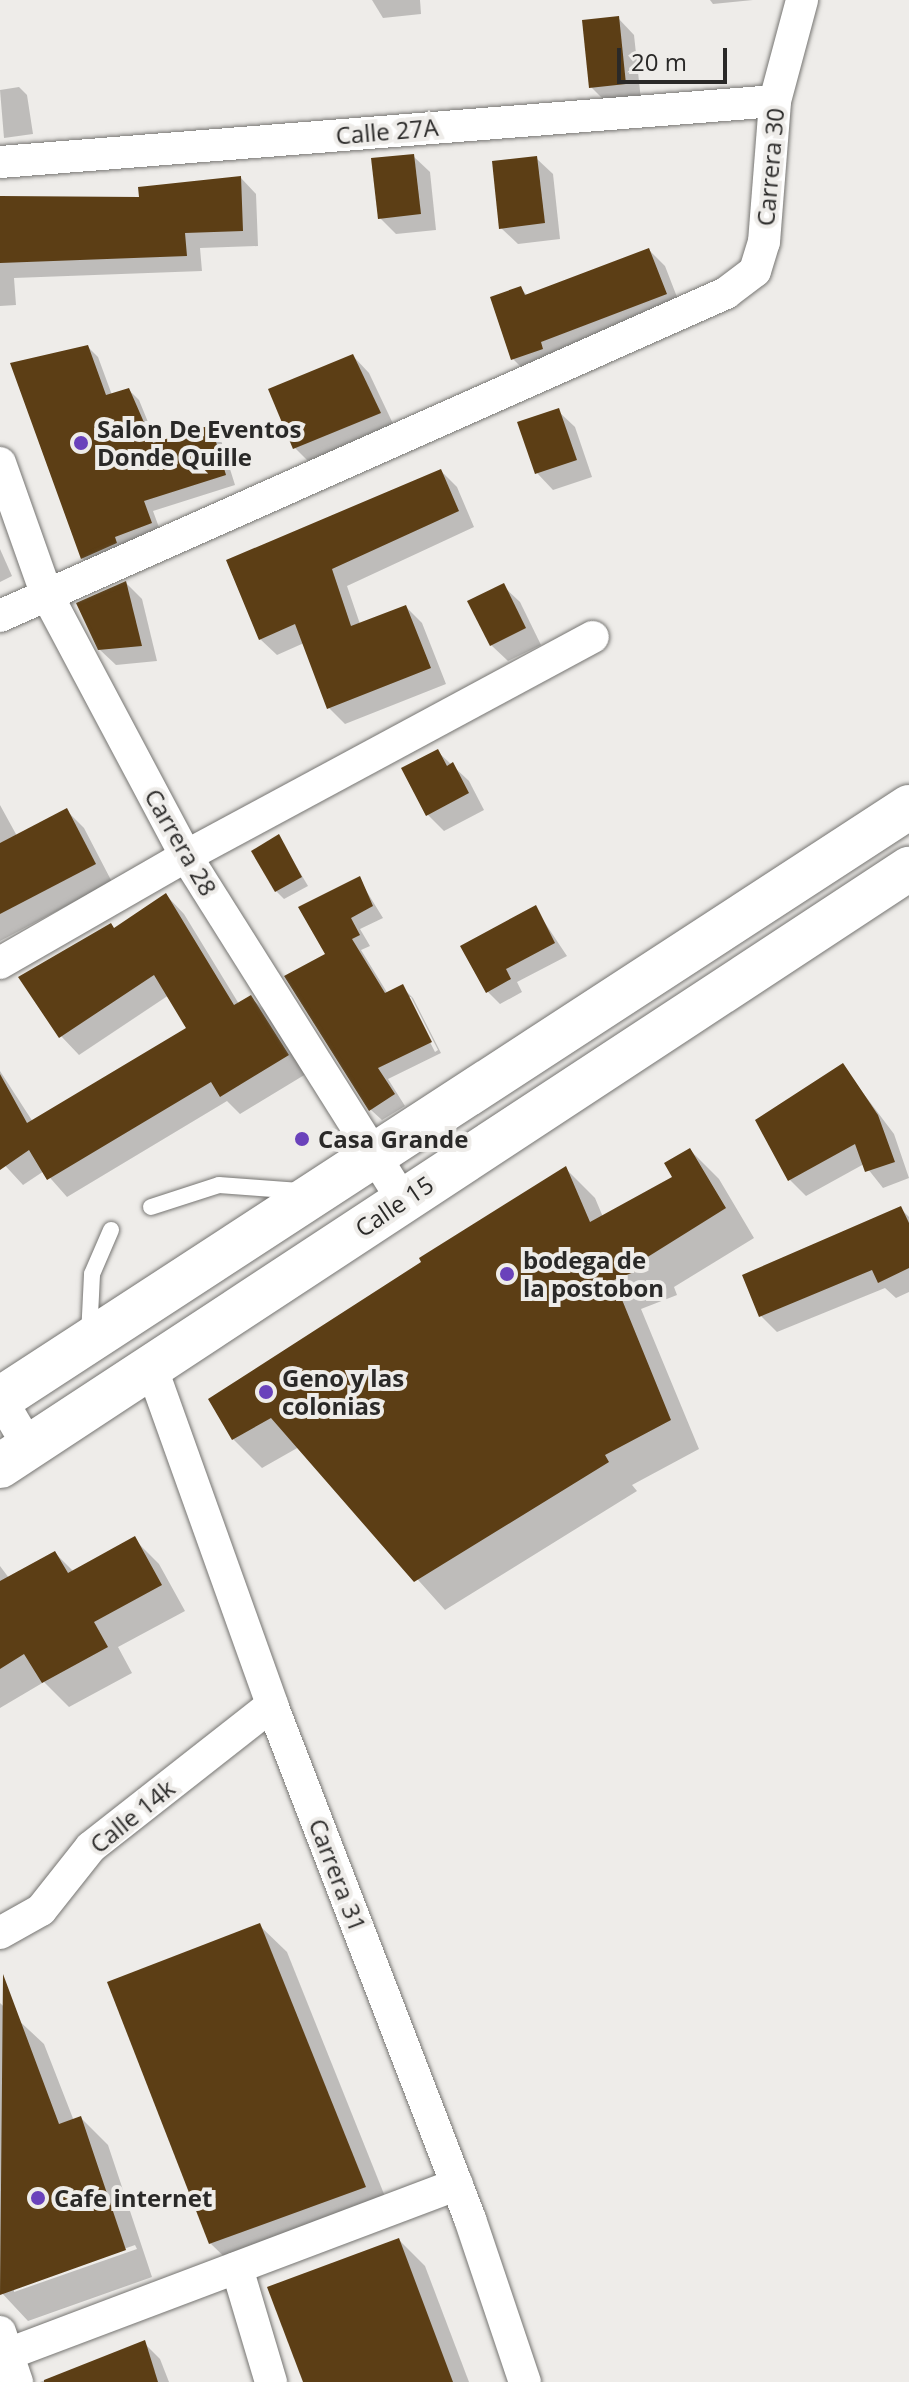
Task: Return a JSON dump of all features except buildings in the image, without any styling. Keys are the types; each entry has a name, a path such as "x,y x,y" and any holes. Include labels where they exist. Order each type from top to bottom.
{"highway":[{"name":"Calle 15","path":"14,1456 152,1369 338,1213 374,1160 909,807"},
{"name":"Calle 15","path":"0,1398 88,1343 338,1213 403,1200 909,869"}],"street":[{"name":"Carrera 30","path":"46,593 726,293 755,271 764,242 775,101 802,0"},
{"name":"Calle 27A","path":"0,162 775,101"},
{"name":"Carrera 28","path":"0,463 46,593 186,856 374,1160 403,1200"},
{"path":"0,616 46,593"},
{"path":"0,963 186,856 593,637"},
{"name":"Carrera 31","path":"152,1369 272,1705 457,2184 519,2380"},
{"path":"0,1398 14,1456"},
{"name":"Calle 14k","path":"0,1933 41,1910 91,1847 272,1705"},
{"path":"8,2356 457,2184"},
{"path":"237,2268 271,2382"}],"lane":[{"path":"151,1207 219,1185 338,1213"},
{"path":"88,1343 92,1274 111,1230"}],"place":[{"name":"Salon De Eventos Donde Quille","path":"81,443"},
{"name":"Casa Grande","path":"302,1139"},
{"name":"bodega de la postobon","path":"507,1274"},
{"name":"Geno y las colonias","path":"266,1392"},
{"name":"Cafe internet","path":"38,2198"}]}
